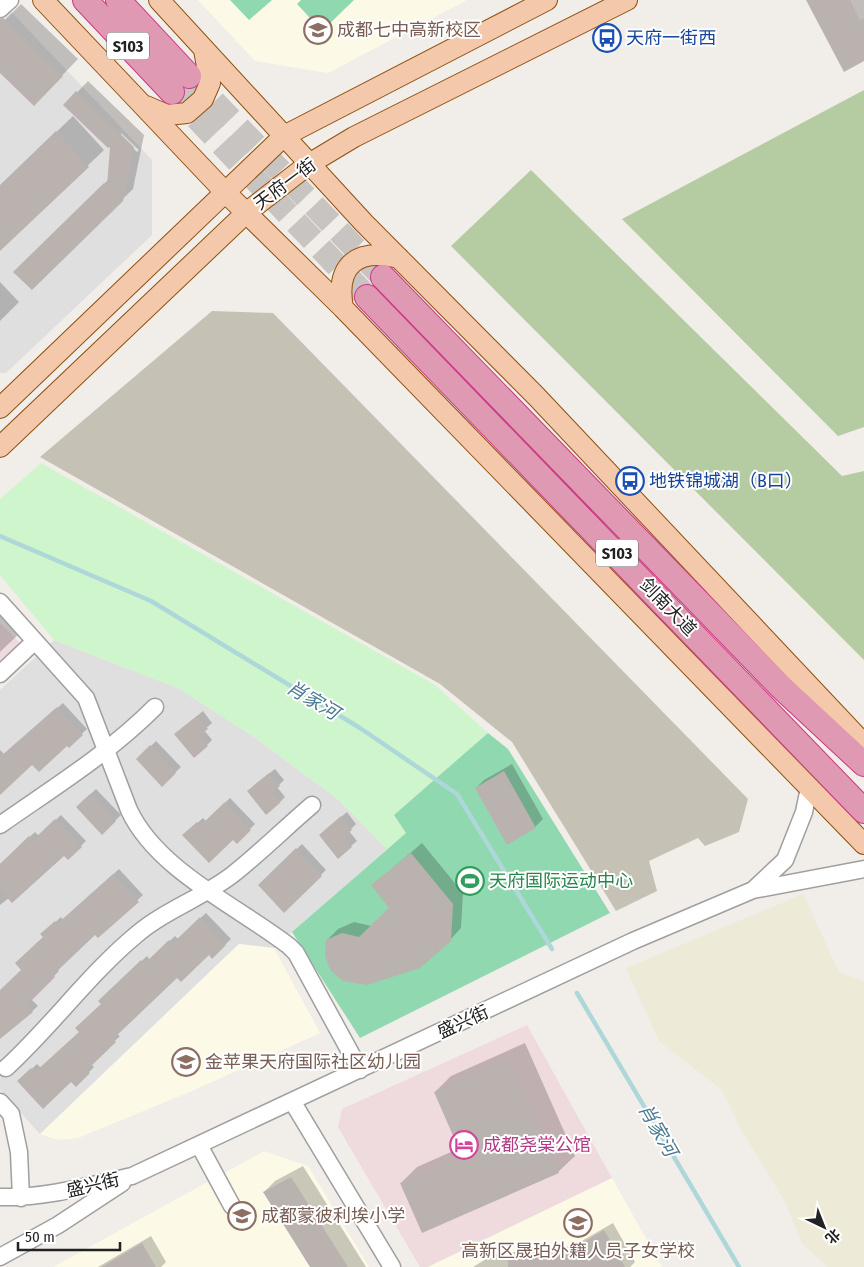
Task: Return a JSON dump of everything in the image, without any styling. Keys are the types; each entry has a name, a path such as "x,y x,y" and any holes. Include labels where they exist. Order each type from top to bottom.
{"highway":[{"name":"S103","path":"85,0 172,92"},
{"name":"S103","path":"118,0 189,76"},
{"name":"剑南大道","path":"383,277 781,688 864,764"},
{"name":"剑南大道","path":"367,297 864,811"}],"main road":[{"path":"43,0 225,192 343,308 864,844"},
{"path":"159,0 309,164 536,396 862,739 864,744"},
{"name":"天府一街","path":"0,408 284,136 547,0"},
{"name":"天府一街","path":"0,447 246,213 309,164 354,137 627,0"},
{"path":"142,104 167,115 187,113 203,99 210,82 204,48"},
{"path":"343,308 340,290 347,268 361,257 378,253 399,258"}],"street":[{"path":"0,9 10,0"},
{"path":"0,602 86,698 129,810 140,831 174,865 278,937 296,953 360,1070"},
{"path":"0,674 35,641"},
{"path":"0,825 107,751 155,707"},
{"path":"753,890 785,860 804,812 809,788"},
{"path":"6,1068 42,1034 78,990 136,935 178,906 232,875 312,805"},
{"path":"753,890 864,869"},
{"name":"盛兴街","path":"0,1197 21,1198 64,1192 132,1176 633,941 753,890"},
{"path":"292,1101 392,1267"},
{"path":"0,1102 11,1114 19,1152 21,1198"},
{"path":"199,1145 232,1206"},
{"path":"0,1257 58,1225 132,1176"}],"shaded area":[{"path":"0,0 152,160 152,235 6,373 0,373"},
{"name":"成都七中高新校区","path":"198,0 467,0 328,73 255,61"},
{"path":"212,311 273,313 748,799 739,832 705,846 698,838 649,861 657,891 616,911 512,742 440,684 40,457"},
{"path":"0,623 21,644 0,663"},
{"path":"54,640 178,688 257,739 339,800 387,849 274,948 239,944 40,1134 0,1090 0,690"},
{"path":"803,894 839,972 864,981 864,1267 828,1267 802,1244 785,1202 742,1131 722,1090 659,1041 626,968"},
{"name":"金苹果天府国际社区幼儿园","path":"239,944 274,948 320,1033 192,1091 78,1138 58,1140 40,1134"},
{"path":"527,1025 612,1178 428,1267 420,1267 338,1127 342,1109"},
{"name":"成都蒙彼利埃小学","path":"264,1151 308,1166 369,1267 53,1267"},
{"name":"高新区晟珀外籍人员子女学校","path":"612,1178 662,1267 428,1267"}],"green space":[{"path":"230,0 272,0 249,20"},
{"path":"301,0 354,0 322,31 297,4"},
{"path":"864,90 864,427 838,436 622,219"},
{"path":"531,170 842,476 864,471 864,660 451,246"},
{"path":"41,463 435,685 488,733 394,815 406,833 387,849 339,800 257,739 178,688 54,640 0,575 0,499"},
{"name":"天府国际运动中心","path":"488,733 508,749 610,913 360,1038 292,932 406,833 394,815"}],"building":[{"path":"806,0 850,0 860,20 864,18 864,61 844,72"},
{"path":"3,18 63,76 34,106 0,73 0,19"},
{"path":"76,91 134,147 123,201 32,290 13,272 104,183 107,186 110,147 108,148 63,105"},
{"path":"56,131 89,167 0,251 0,185"},
{"path":"57,707 83,735 69,748 67,746 39,772 32,765 0,795 0,757"},
{"path":"197,716 208,729 199,736 208,746 194,758 174,734"},
{"path":"150,745 176,773 162,787 136,759"},
{"path":"504,771 536,828 507,845 475,788"},
{"path":"269,773 280,786 272,793 280,803 266,815 247,791"},
{"path":"90,794 116,821 102,835 76,807"},
{"path":"225,802 251,830 237,844 233,840 209,863 182,835 197,822 200,826"},
{"path":"341,816 352,830 344,837 352,847 338,859 319,835"},
{"path":"55,819 82,847 68,860 64,856 12,903 0,890 0,864 29,836 33,840"},
{"path":"296,848 322,876 284,913 258,885"},
{"path":"411,853 453,904 451,941 420,968 367,985 343,981 331,971 325,956 326,940 342,933 359,937 389,908 371,885"},
{"path":"113,874 139,902 98,938 95,935 53,975 55,977 27,1005 33,1012 0,1039 0,990 21,970 15,963 43,937 40,934 55,921 57,924"},
{"path":"200,917 226,945 212,959 209,955 181,982 177,978 113,1039 116,1042 87,1070 90,1073 76,1087 71,1082 43,1109 17,1081 31,1068 35,1072 79,1032 75,1028 101,1004 98,1001 141,960 144,964 169,940 172,944"},
{"path":"509,1058 559,1173 422,1233 400,1183 462,1156 434,1092"},
{"path":"291,1177 348,1267 310,1267 263,1192"},
{"path":"604,1230 625,1267 508,1267 508,1259 564,1254"},
{"path":"142,1243 156,1267 102,1267"}],"waterway":[{"name":"肖家河","path":"0,536 151,601 360,728 457,794 552,949"},
{"name":"肖家河","path":"577,993 739,1267"}],"tunnel":[{"path":"189,76 383,277"},
{"path":"172,92 367,297"}],"place":[{"name":"成都七中高新校区","path":"318,30"},
{"name":"天府一街西","path":"607,38"},
{"name":"地铁锦城湖（B口）","path":"630,481"},
{"name":"天府国际运动中心","path":"470,881"},
{"name":"金苹果天府国际社区幼儿园","path":"186,1062"},
{"name":"成都尧棠公馆","path":"464,1145"},
{"name":"成都蒙彼利埃小学","path":"242,1216"},
{"name":"高新区晟珀外籍人员子女学校","path":"578,1223"}]}
